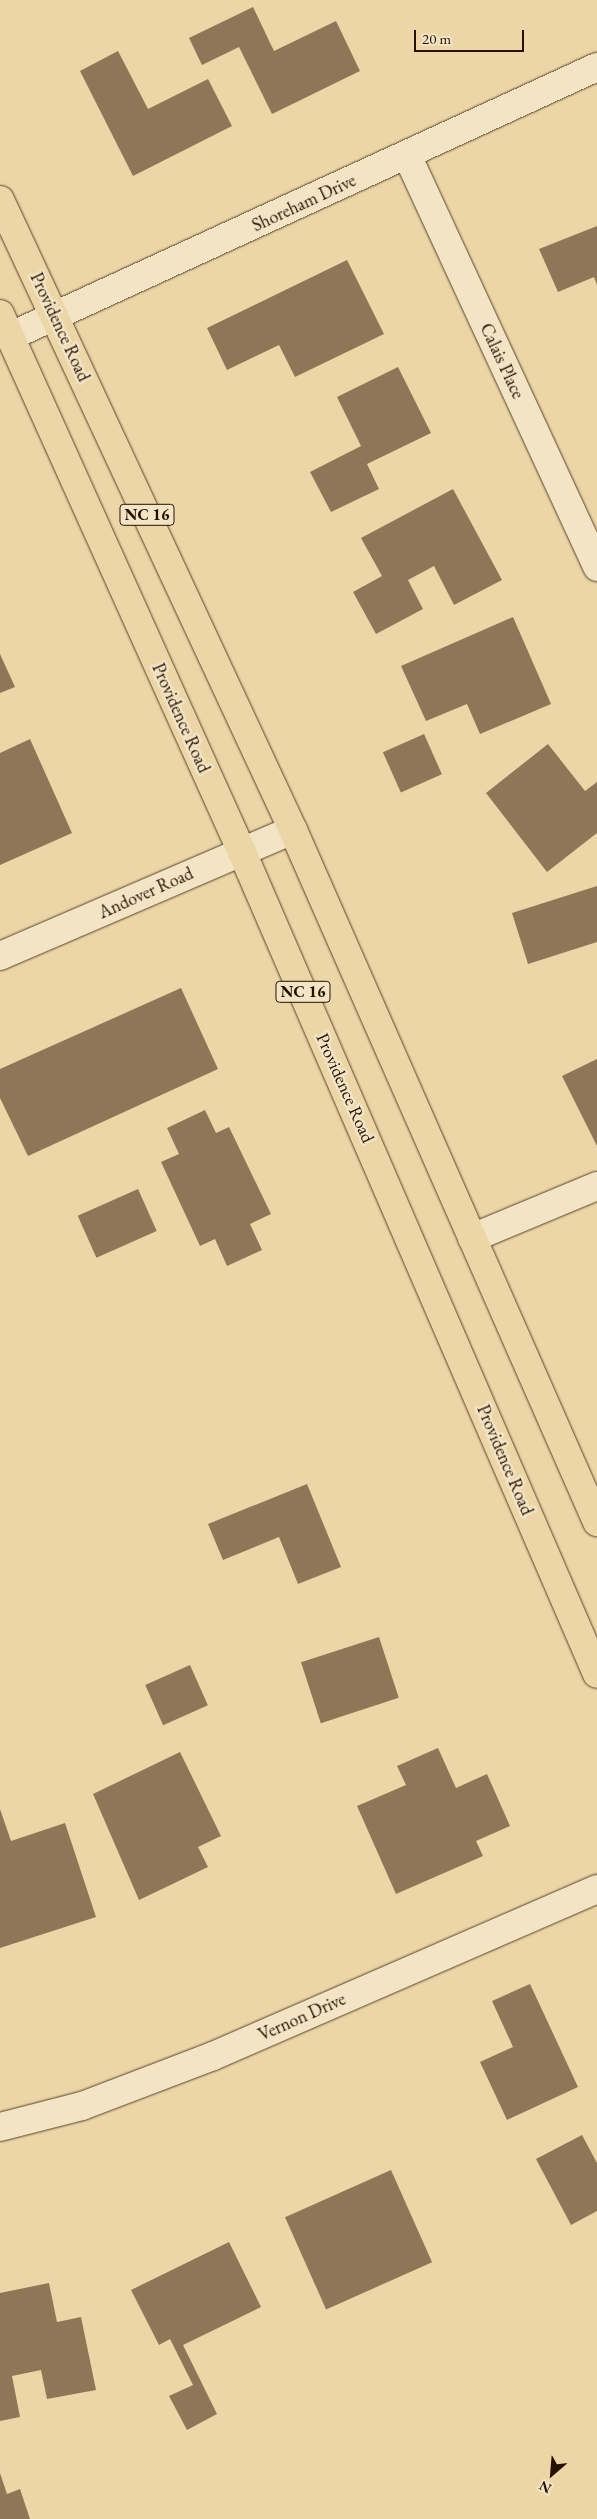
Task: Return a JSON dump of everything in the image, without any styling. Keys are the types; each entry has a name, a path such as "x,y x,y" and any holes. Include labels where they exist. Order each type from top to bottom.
{"main road":[{"name":"Providence Road","path":"0,200 293,830 597,1522"},
{"name":"Providence Road","path":"5,325 242,852 597,1674"}],"street":[{"name":"Shoreham Drive","path":"5,325 55,316 597,67"},
{"name":"Calais Place","path":"407,155 597,567"},
{"name":"Andover Road","path":"0,956 293,830"},
{"path":"472,1238 597,1186"},
{"name":"Vernon Drive","path":"0,2127 82,2106 213,2056 597,1889"}],"building":[{"path":"253,7 274,51 336,21 360,71 272,114 239,47 202,65 189,38"},
{"path":"118,51 148,109 208,79 232,126 133,176 80,71"},
{"path":"597,226 597,285 594,277 558,292 539,249"},
{"path":"347,260 384,334 295,377 279,345 227,370 207,328"},
{"path":"398,367 431,433 367,464 379,489 331,512 310,472 361,446 337,397"},
{"path":"453,489 502,580 454,605 434,566 408,580 423,609 376,634 353,592 382,576 361,538"},
{"path":"513,617 551,704 480,734 467,704 426,721 401,666"},
{"path":"0,654 15,687 0,693"},
{"path":"424,734 442,774 401,792 383,752"},
{"path":"30,739 72,833 0,865 0,753"},
{"path":"548,744 585,791 597,782 597,833 547,872 486,793"},
{"path":"597,886 597,942 528,964 512,913"},
{"path":"181,988 218,1069 28,1156 0,1098 0,1069"},
{"path":"597,1059 597,1146 562,1076"},
{"path":"205,1110 216,1133 229,1127 271,1214 250,1224 262,1250 227,1266 215,1239 200,1246 161,1162 179,1154 167,1128"},
{"path":"138,1189 157,1231 96,1258 78,1216"},
{"path":"307,1484 341,1567 298,1584 279,1537 223,1560 208,1524"},
{"path":"379,1637 399,1698 321,1723 301,1662"},
{"path":"190,1665 208,1705 163,1725 145,1685"},
{"path":"438,1748 456,1788 487,1774 510,1826 476,1841 483,1856 396,1894 357,1806 406,1785 397,1766"},
{"path":"180,1752 221,1836 198,1847 208,1867 139,1900 93,1794"},
{"path":"0,1809 11,1841 65,1823 96,1917 0,1948"},
{"path":"530,1984 578,2087 507,2120 480,2062 513,2047 492,2001"},
{"path":"582,2135 597,2163 597,2211 571,2225 536,2159"},
{"path":"391,2170 432,2262 326,2309 285,2217"},
{"path":"229,2242 261,2307 183,2345 217,2414 187,2430 169,2396 193,2385 170,2339 159,2345 131,2290"},
{"path":"49,2283 57,2322 81,2317 96,2390 47,2399 41,2370 12,2376 20,2417 0,2421 0,2293"},
{"path":"0,2473 7,2494 20,2489 30,2519 0,2519"}]}
